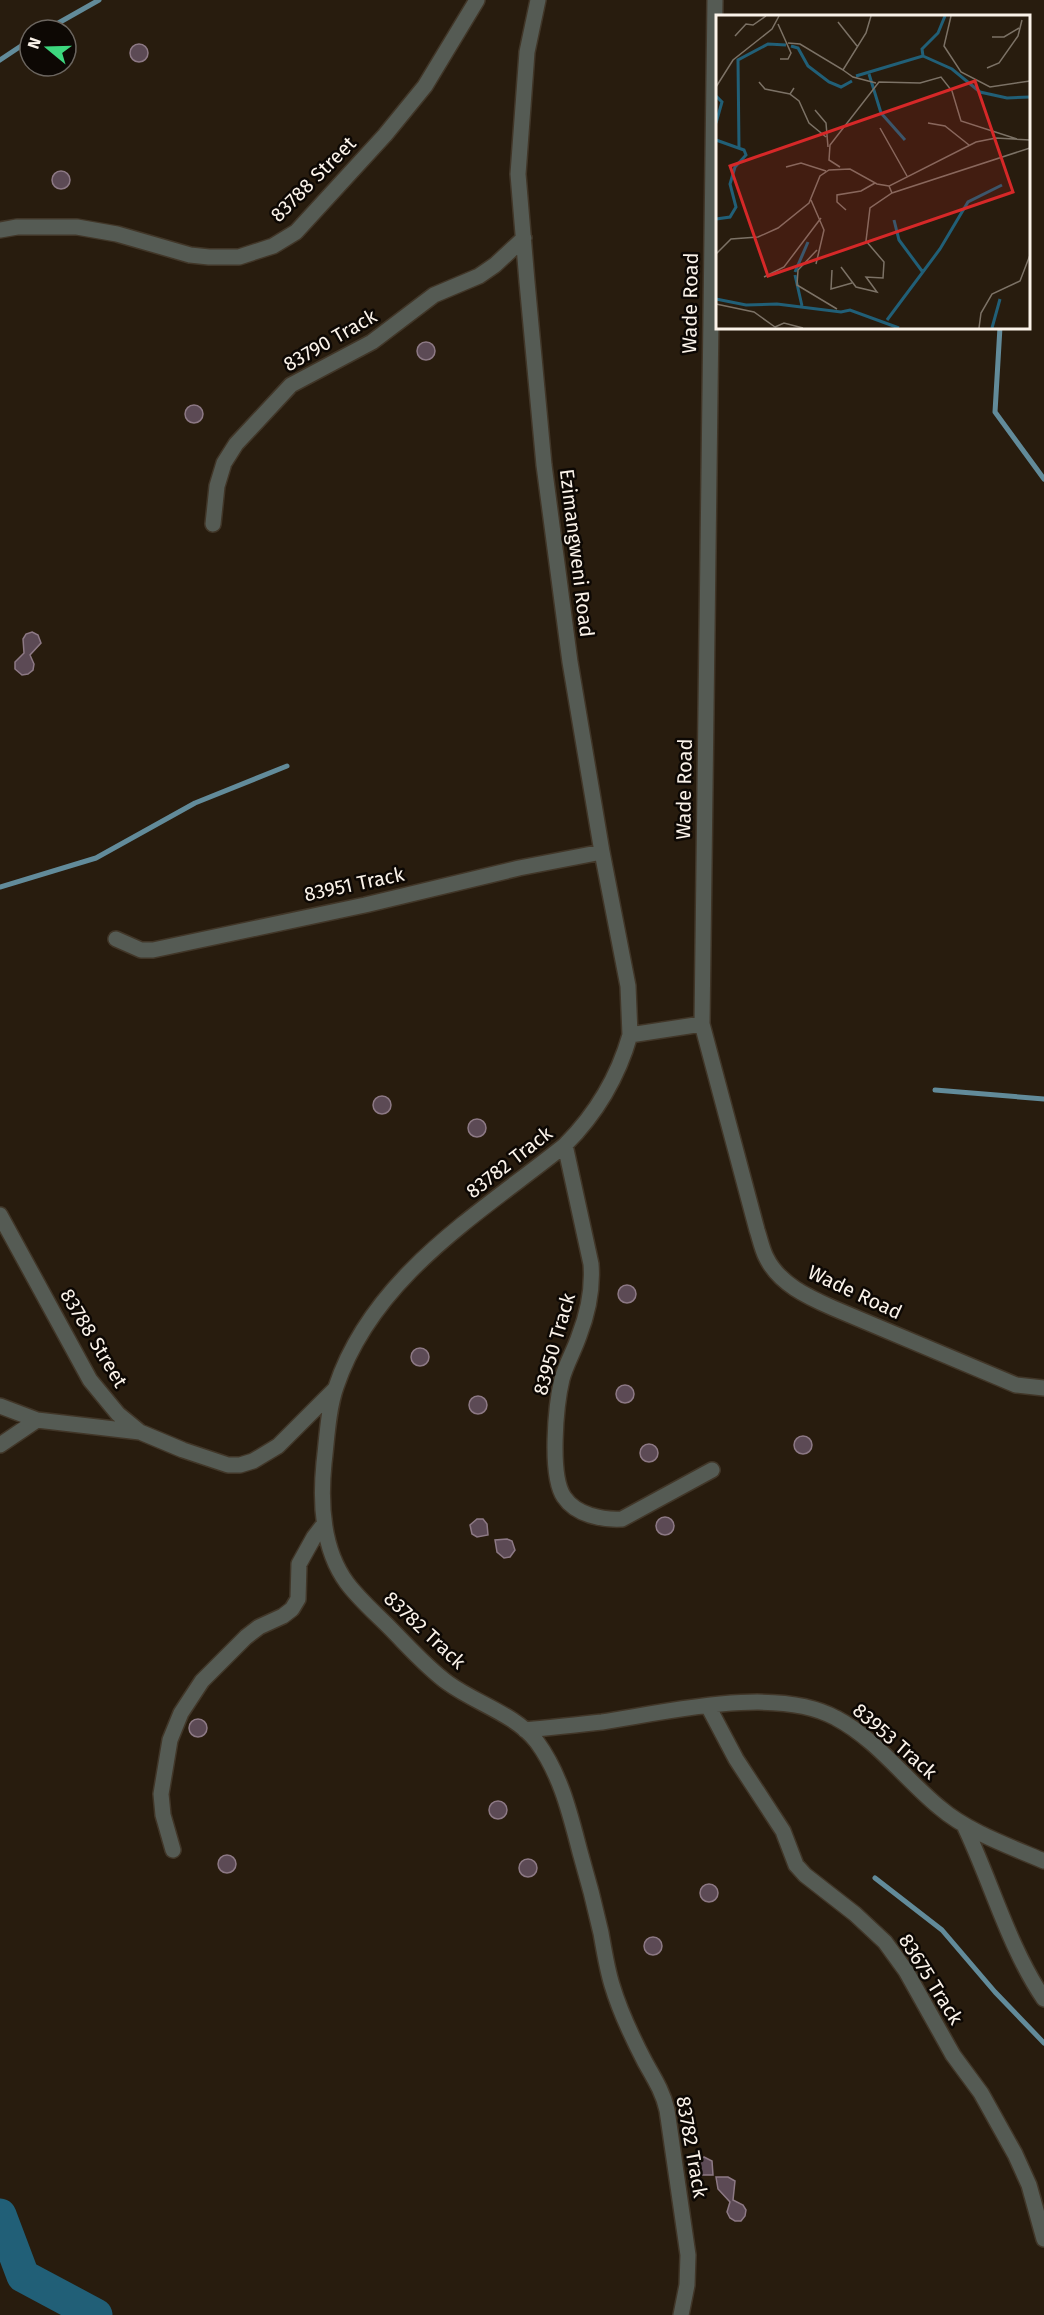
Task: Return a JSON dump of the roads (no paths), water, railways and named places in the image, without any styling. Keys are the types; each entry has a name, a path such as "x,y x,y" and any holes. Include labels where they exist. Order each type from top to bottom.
{"street":[{"name":"83788 Street","path":"0,230 17,227 77,227 117,234 190,255 209,257 239,257 273,246 296,232 313,215 398,119 425,86 477,0"},
{"name":"Ezimangweni Road","path":"538,0 527,52 518,174 544,465 570,662 602,852 628,986 630,1035"},
{"name":"Wade Road","path":"714,0 702,1024 757,1230 766,1258 779,1276 803,1295 833,1308 1016,1384 1044,1388"},
{"name":"83790 Track","path":"213,524 217,486 224,462 236,444 291,385 372,342 434,295 479,276 495,265 524,238"},
{"name":"83951 Track","path":"116,939 141,950 153,950 354,907 519,868 602,852"},
{"path":"630,1035 702,1024"},
{"name":"83782 Track","path":"630,1035 615,1078 581,1129 566,1145 441,1241 395,1286 355,1341 334,1390 323,1479 324,1524 336,1564 347,1583 426,1666 450,1685 525,1730 546,1757 566,1797 595,1908 611,1984 627,2026 663,2094 688,2255 687,2285 681,2315"},
{"name":"83950 Track","path":"566,1145 591,1264 592,1280 587,1311 562,1378 557,1404 555,1445 558,1478 564,1496 577,1508 592,1516 608,1520 622,1519 712,1470"},
{"name":"83788 Street","path":"0,1215 90,1380 118,1414 141,1432 183,1450 228,1465 240,1465 253,1461 278,1446 334,1390"},
{"path":"0,1406 37,1419 141,1432"},
{"path":"0,1445 37,1419"},
{"path":"173,1850 163,1815 161,1794 170,1740 181,1713 202,1681 246,1637 292,1609 298,1599 299,1564 324,1524"},
{"name":"83953 Track","path":"525,1730 601,1722 708,1706 766,1702 812,1708 835,1717 849,1726 940,1809 964,1825 1044,1861"},
{"name":"83675 Track","path":"708,1706 736,1759 783,1831 796,1864 805,1875 855,1914 885,1942 906,1971 953,2055 981,2093 1015,2154 1029,2185 1044,2239"},
{"path":"964,1825 1026,1970 1044,1999"}],"waterway":[{"path":"67,18 99,0"},
{"path":"0,60 18,48"},
{"path":"1000,328 995,412 1044,479"},
{"path":"0,887 96,858 195,803 287,766"},
{"path":"935,1090 1044,1099"},
{"path":"875,1878 942,1930 995,1992 1044,2043"},
{"path":"0,2215 23,2276 96,2315"}]}
